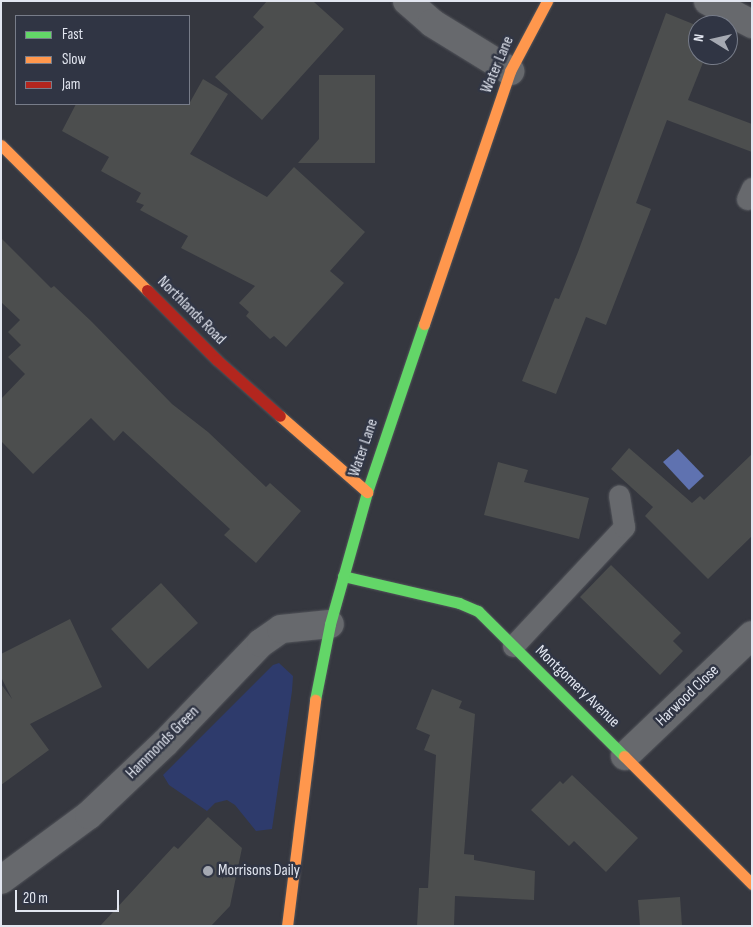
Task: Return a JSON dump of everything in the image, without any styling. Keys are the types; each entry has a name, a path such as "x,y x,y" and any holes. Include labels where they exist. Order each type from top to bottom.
{"street":[{"path":"407,1 432,24 510,71"},
{"name":"Water Lane","path":"287,926 308,729 330,624 343,576 367,492 510,71 547,1"},
{"path":"708,1 752,24"},
{"name":"Northlands Road","path":"1,146 217,360 367,492"},
{"name":"Montgomery Avenue","path":"343,576 459,603 478,611 752,884"},
{"name":"Hammonds Green","path":"1,880 89,815 165,743 261,643 281,629 306,624 330,624"},
{"name":"Harwood Close","path":"625,756 752,635"}],"lane":[{"path":"513,646 624,527 619,495"}],"shaded area":[{"path":"678,449 704,476 689,490 663,462"},
{"path":"279,663 293,676 292,691 272,829 256,831 235,805 227,800 215,803 207,811 169,785 163,775 273,665"}],"building":[{"path":"267,1 314,2 344,29 262,120 215,77 264,27 253,17"},
{"path":"666,13 688,22 688,65 702,65 688,100 752,124 752,152 667,120 636,203 651,209 606,325 586,317 556,394 522,381 555,298 559,299"},
{"path":"319,75 375,75 375,163 298,163 319,139"},
{"path":"203,79 228,94 190,154 267,197 294,167 365,232 330,271 344,283 286,347 274,336 270,339 246,316 249,312 239,303 255,286 181,248 188,236 140,210 144,205 136,202 141,193 101,171 109,157 62,131 75,105 190,105"},
{"path":"1,238 51,288 54,286 92,322 172,404 208,432 266,487 270,483 301,511 256,563 224,535 230,529 123,431 114,441 91,418 33,474 1,441 1,399 25,374 8,357 21,345 8,332 20,320 1,302"},
{"path":"629,448 692,503 700,496 704,500 752,454 752,536 708,579 645,516 653,507 611,469"},
{"path":"498,462 528,470 524,482 589,498 579,539 484,515"},
{"path":"611,565 681,633 673,641 683,651 660,675 580,597"},
{"path":"161,583 198,623 148,669 111,629"},
{"path":"70,619 102,687 30,724 49,750 1,785 1,684 12,699 1,677 1,654"},
{"path":"432,689 462,701 459,708 475,714 464,854 474,855 474,860 535,871 534,900 455,896 454,926 417,926 419,888 428,888 436,755 424,750 430,735 416,729"},
{"path":"572,775 638,838 606,872 574,841 569,846 531,810 560,781 563,784"},
{"path":"208,817 242,848 230,906 211,926 100,926 174,846 178,849"},
{"path":"680,897 682,926 640,926 638,900"}],"traffic: fast":[{"path":"315,700 330,624 367,492 424,324"},
{"path":"343,576 459,603 478,611 624,756"}],"traffic: slow":[{"path":"424,324 510,71 547,1"},
{"path":"1,145 147,290"},
{"path":"280,416 367,492"},
{"path":"287,926 315,700"},
{"path":"624,756 752,884"}],"traffic: jam":[{"path":"147,290 217,360 280,416"}],"place":[{"name":"Morrisons Daily","path":"208,871"}]}
